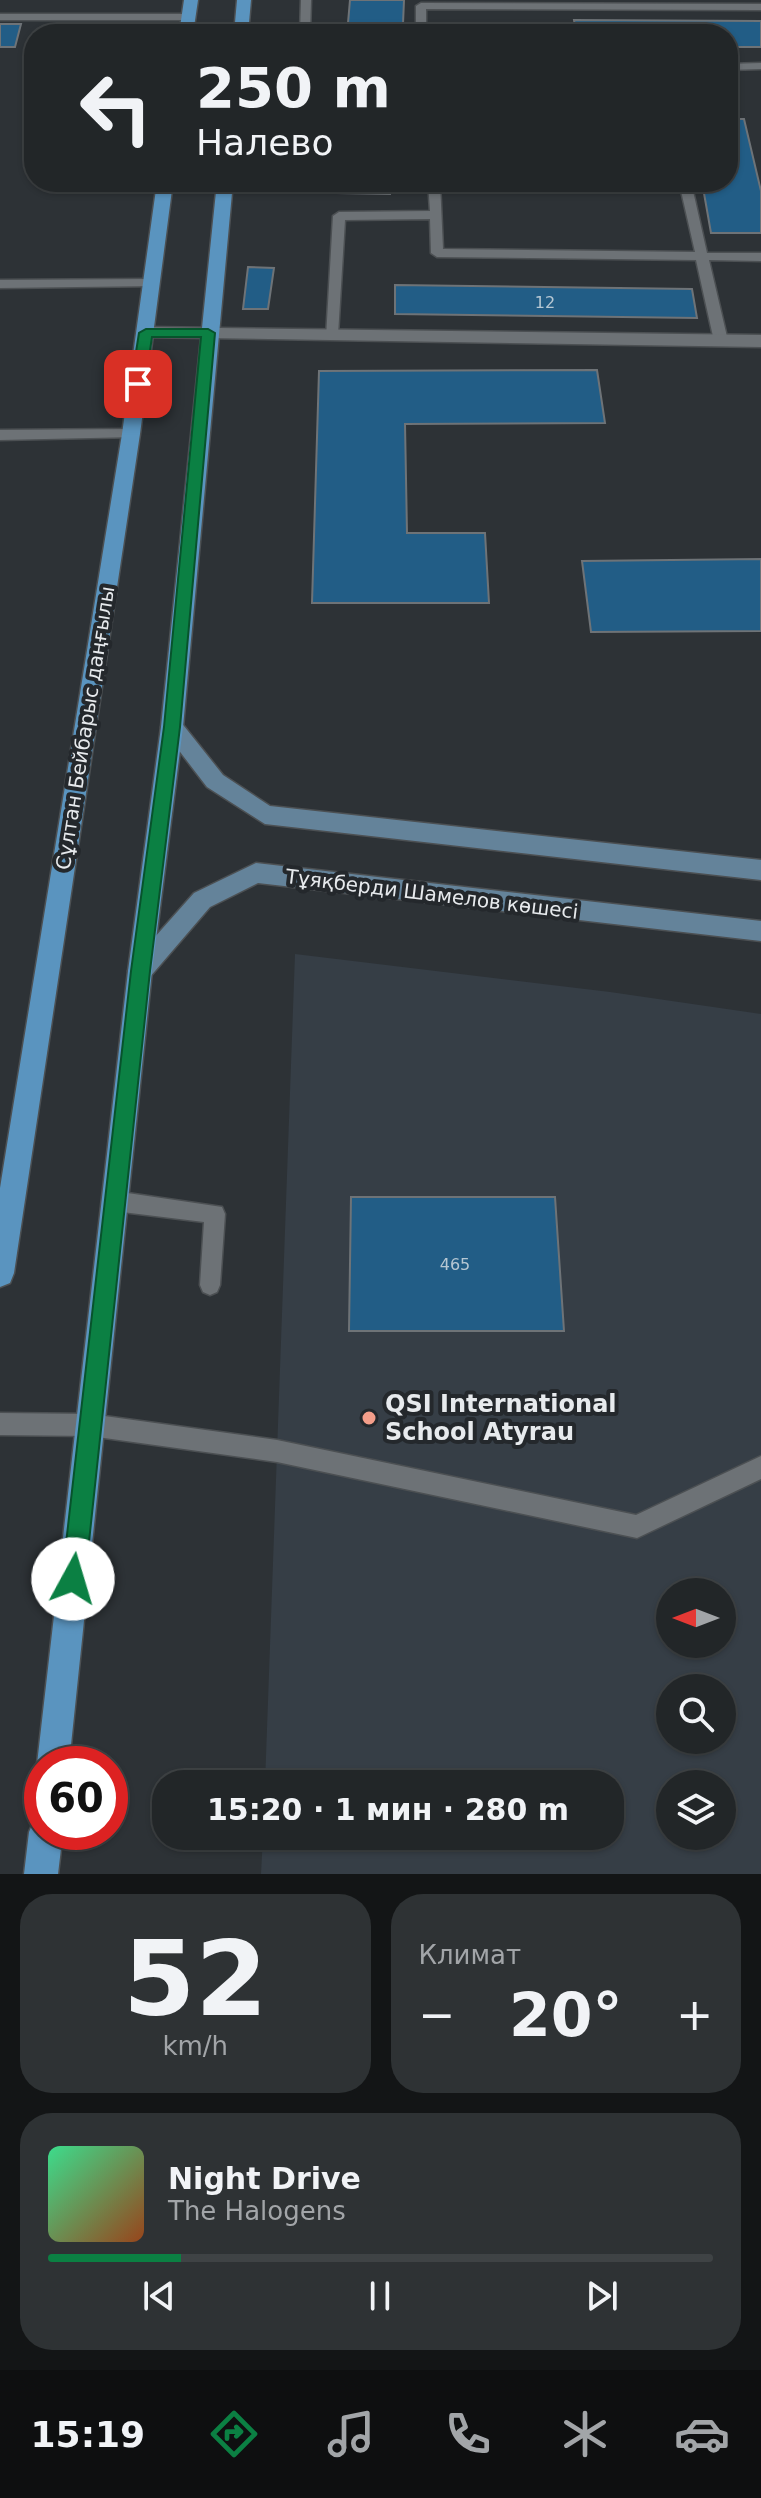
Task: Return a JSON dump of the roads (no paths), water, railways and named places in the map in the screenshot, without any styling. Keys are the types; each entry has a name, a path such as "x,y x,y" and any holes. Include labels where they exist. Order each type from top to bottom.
{"main road":[{"path":"187,24 191,0"},
{"path":"242,24 244,0"},
{"name":"Сұлтан Бейбарыс даңғылы","path":"0,1273 131,434 164,192"},
{"path":"55,1746 140,971 172,727 224,192"},
{"path":"41,1874 44,1850"}],"street":[{"path":"146,333 761,341"},
{"path":"172,727 215,781 265,815 761,870"},
{"name":"Тұяқберди Шамелов көшесі","path":"140,971 202,900 256,873 761,931"}],"lane":[{"path":"305,24 306,0"},
{"path":"421,24 421,3 761,7"},
{"path":"0,17 188,17"},
{"path":"738,67 761,66"},
{"path":"435,192 437,253 761,257"},
{"path":"687,192 721,341"},
{"path":"331,335 339,216 436,215"},
{"path":"0,284 151,283"},
{"path":"0,435 131,434"},
{"path":"114,1201 215,1214 210,1285"},
{"path":"0,1424 90,1425 277,1451 637,1527 761,1467"}],"place":[{"name":"QSI International School Atyrau","path":"369,1418"}]}
